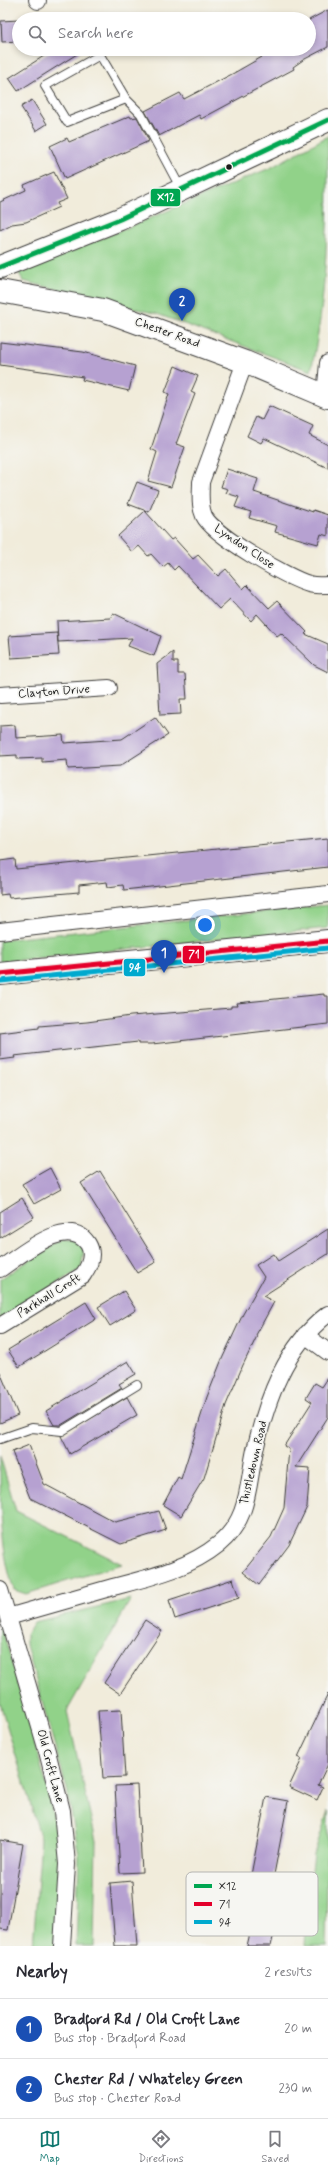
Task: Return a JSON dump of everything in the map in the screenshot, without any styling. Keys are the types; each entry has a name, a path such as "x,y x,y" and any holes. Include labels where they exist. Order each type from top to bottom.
{"main road":[{"path":"0,267 120,219 328,120"},
{"name":"Chester Road","path":"0,290 103,310 245,362 327,396"},
{"path":"0,974 328,942"}],"street":[{"name":"Lyndon Close","path":"245,362 201,482 200,503 204,515 209,523 226,537 284,573 310,584 328,585"},
{"path":"327,396 328,363"},
{"name":"Clayton Drive","path":"0,695 109,688"},
{"path":"0,931 328,894"},
{"name":"Parkhall Croft","path":"0,1269 53,1235 68,1232 84,1238 91,1249 90,1265 84,1275 0,1326"},
{"name":"Thistledown Road","path":"8,1617 186,1566 220,1543 232,1529 247,1501 255,1450 271,1393 286,1362 306,1335 328,1314"},
{"path":"306,1335 328,1352"},
{"name":"Old Croft Lane","path":"0,1590 62,1811 67,1864 62,1946"}],"lane":[{"path":"98,56 45,86 67,122 126,99"},
{"path":"101,56 126,99 145,120 181,190"},
{"path":"0,1439 32,1428 62,1431 137,1385"}],"green space":[{"path":"328,136 328,195 324,283 317,342 311,371 157,314 23,281 19,273 270,168"},
{"path":"328,905 328,928 0,962 0,940"},
{"path":"63,1239 75,1240 84,1249 81,1269 0,1320 0,1279"},
{"path":"0,1456 16,1511 122,1564 26,1594 14,1590 9,1575 3,1542"},
{"path":"131,1599 67,1711 96,1841 94,1946 76,1946 79,1855 67,1789 26,1645 26,1635 34,1622"},
{"path":"0,1621 47,1787 56,1830 60,1856 55,1946 33,1946 41,1839 0,1703"},
{"path":"328,1811 326,1946 305,1946 306,1936 318,1936 318,1872 312,1872 314,1854"}],"building":[{"path":"328,10 328,47 316,53 316,16"},
{"path":"12,20 12,41 2,42 1,21"},
{"path":"44,56 74,56 18,91 9,78"},
{"path":"311,56 293,67 294,69 201,119 199,115 159,136 145,111 180,93 184,99 262,57"},
{"path":"32,100 47,124 36,131 21,107"},
{"path":"130,116 131,118 137,117 149,141 65,179 50,146 67,138 69,142"},
{"path":"54,172 67,199 57,203 59,207 26,222 12,224 0,230 0,202 26,190 24,185"},
{"path":"0,342 83,352 135,366 129,391 82,380 83,377 0,365"},
{"path":"175,366 198,376 191,392 195,394 176,444 185,447 171,487 148,481 157,452 151,449 169,394 165,392"},
{"path":"269,406 313,426 309,435 328,445 328,468 264,438 261,443 247,436 256,417 262,420"},
{"path":"227,469 258,479 254,492 313,512 313,510 328,515 328,536 321,534 318,544 275,532 277,526 249,518 251,512 235,507 239,497 226,493 228,489 221,487"},
{"path":"137,482 158,490 149,512 128,504"},
{"path":"145,511 171,540 174,538 193,559 198,555 218,576 226,569 243,589 247,585 269,608 277,601 307,632 305,634 328,644 328,672 314,665 281,633 277,636 257,614 251,621 230,599 219,609 178,566 174,570 168,563 163,567 151,554 148,556 139,546 132,552 118,536"},
{"path":"113,613 161,636 154,656 128,646 132,638 58,642 57,621 110,618"},
{"path":"57,633 59,655 11,658 9,636"},
{"path":"173,652 173,662 178,662 178,674 185,674 187,699 180,699 181,714 160,715 157,664"},
{"path":"155,717 168,735 120,766 68,769 67,760 42,762 42,758 17,759 17,755 0,756 0,726 15,725 16,738 63,735 64,743 122,739"},
{"path":"328,838 328,867 124,890 123,885 108,887 107,882 79,885 79,892 9,898 8,894 0,895 0,861 15,859 16,869"},
{"path":"324,994 324,996 328,996 328,1024 152,1044 138,1044 138,1042 14,1056 15,1058 0,1060 0,1033 39,1028 39,1026 87,1022 131,1016 231,1008 231,1006 238,1006 237,1003"},
{"path":"50,1168 61,1189 34,1204 22,1184"},
{"path":"100,1171 156,1262 137,1273 81,1183"},
{"path":"22,1198 34,1217 0,1238 0,1212"},
{"path":"328,1229 328,1254 263,1296 274,1302 256,1335 257,1336 226,1405 204,1478 181,1516 163,1505 178,1477 181,1479 207,1397 222,1359 243,1314 264,1277 256,1265 273,1254 278,1261"},
{"path":"124,1291 136,1310 110,1326 98,1307"},
{"path":"86,1302 96,1319 19,1367 8,1350"},
{"path":"128,1361 136,1374 119,1384 122,1388 61,1425 54,1425 46,1411"},
{"path":"0,1372 18,1415 0,1423"},
{"path":"328,1378 328,1417 296,1467 310,1468 307,1507 289,1545 259,1585 243,1572 271,1537 284,1508 289,1449 284,1446 312,1402 306,1398 315,1383 322,1387"},
{"path":"127,1397 137,1415 70,1454 61,1436"},
{"path":"29,1445 44,1484 115,1522 159,1511 166,1530 121,1544 30,1498 12,1452"},
{"path":"233,1579 239,1598 175,1619 169,1600"},
{"path":"145,1620 162,1631 120,1694 104,1683"},
{"path":"328,1694 328,1764 318,1785 323,1787 317,1800 289,1787 302,1759 298,1757"},
{"path":"121,1710 125,1777 103,1778 98,1711"},
{"path":"137,1785 142,1872 120,1873 115,1786"},
{"path":"266,1797 288,1801 275,1872 252,1872"},
{"path":"0,1840 23,1844 8,1930 0,1929"},
{"path":"132,1881 137,1946 115,1946 110,1883"},
{"path":"249,1936 273,1936 271,1946 247,1946"}],"transit line":[{"name":"X12","path":"0,267 120,219 328,120"},
{"name":"71","path":"0,974 328,941"},
{"name":"94","path":"1,981 328,948"}],"place":[{"name":"Chester Rd / Whateley Green","path":"182,321"},
{"name":"Bradford Rd / Old Croft Lane","path":"164,973"}]}
